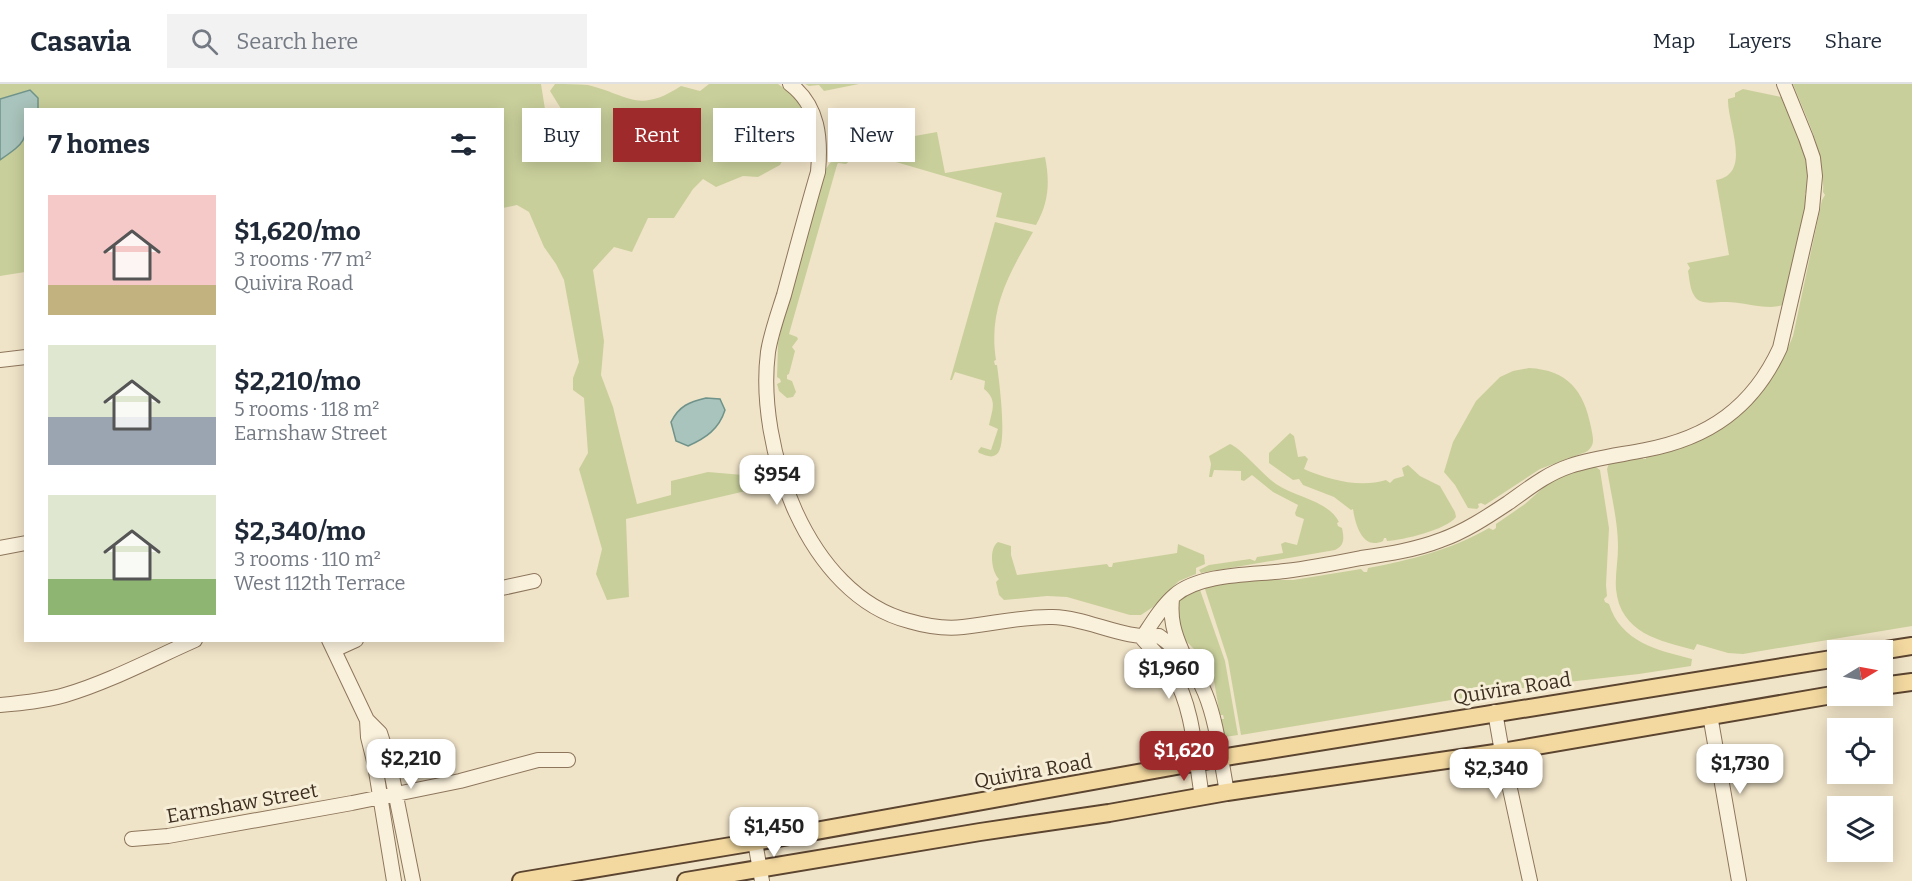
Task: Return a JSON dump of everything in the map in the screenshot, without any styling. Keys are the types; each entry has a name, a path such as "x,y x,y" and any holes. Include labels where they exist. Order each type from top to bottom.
{"main road":[{"path":"1893,649 1912,646"},
{"name":"Quivira Road","path":"521,881 755,842 1196,762 1827,660"},
{"path":"1893,684 1912,681"},
{"path":"686,881 761,875 980,832 1109,813 1227,792 1502,752 1827,696"}],"street":[{"path":"790,84 805,100 813,114 820,148 818,172 768,350 765,383 767,414 789,494 818,554 836,576 858,596 881,611 907,621 935,626 961,627 1030,617 1056,617 1143,638 1159,636 1176,648 1193,668 1207,695 1227,792"},
{"path":"1143,638 1172,598 1199,582 1321,566 1420,547 1468,528 1548,474 1570,465 1676,443 1700,434 1743,403 1764,377 1780,348 1814,192 1813,158 1784,84"},
{"path":"0,360 24,357"},
{"path":"0,548 24,543"},
{"path":"504,588 534,581"},
{"path":"1172,598 1170,616 1184,657"},
{"path":"1143,638 1171,671 1183,693 1202,796"},
{"path":"0,705 30,703 65,695 190,642"},
{"path":"348,642 332,646 368,720 380,733 389,760 413,881"},
{"path":"1496,712 1502,752 1530,881"},
{"path":"1710,715 1739,881"},
{"path":"368,720 368,737 381,797 394,881"},
{"name":"Earnshaw Street","path":"132,839 168,836 381,797 460,781 538,760 568,760"},
{"path":"755,842 761,875"}],"green space":[{"path":"0,84 541,84 545,108 522,108 522,162 601,162 601,108 561,108 550,91 555,84 588,85 643,101 654,99 681,86 700,91 709,84 778,84 795,96 801,107 713,108 713,162 782,162 780,165 758,177 743,176 716,187 703,179 693,189 674,218 648,218 632,252 614,247 593,270 604,341 601,375 613,407 637,504 671,495 671,481 708,472 755,476 768,465 771,485 626,519 629,597 607,600 596,574 602,549 579,469 588,453 584,398 573,390 573,378 579,362 564,280 544,247 529,212 517,205 504,208 504,108 24,108 24,272 0,276"},
{"path":"805,84 859,84 824,91 819,85"},
{"path":"1793,84 1912,84 1912,626 1743,654 1728,653 1697,644 1694,650 1644,633 1625,616 1619,604 1616,589 1617,528 1607,469 1609,463 1643,457 1646,459 1646,456 1673,449 1718,430 1753,402 1768,384 1781,362 1793,336 1822,200 1825,195 1821,163 1809,123"},
{"path":"1743,89 1783,99 1798,133 1807,168 1808,193 1805,193 1805,196 1808,199 1784,304 1779,306 1703,302 1694,296 1689,279 1690,268 1687,263 1729,255 1716,180 1727,176 1736,158 1728,99 1735,97 1735,93"},
{"path":"937,132 945,173 1045,157 1048,175 1047,192 1044,208 1036,225 996,217 1002,193 896,162 915,162 915,136"},
{"path":"831,162 848,162 837,165 789,334 798,339 792,347 795,351 787,375 787,379 792,381 796,392 793,397 787,398 779,391 777,384 781,382 777,377 778,344 785,310 825,170"},
{"path":"995,222 1033,232 1002,293 998,308 994,342 996,360 994,361 997,365 1001,397 1002,438 997,454 986,456 978,451 981,447 991,450 998,429 989,425 993,401 984,389 985,381 955,372 950,380"},
{"path":"1529,368 1554,373 1564,378 1579,393 1588,414 1593,444 1586,452 1540,469 1485,505 1481,503 1478,504 1477,509 1468,508 1455,485 1444,472 1453,442 1476,401 1500,377 1513,371"},
{"path":"1290,433 1294,436 1298,457 1305,456 1308,459 1304,469 1345,482 1366,483 1386,480 1390,483 1404,476 1402,468 1408,465 1420,476 1440,486 1456,517 1451,522 1424,534 1387,541 1384,538 1383,541 1376,543 1370,542 1361,534 1353,509 1351,510 1334,497 1303,485 1299,479 1293,480 1269,463 1269,453"},
{"path":"1230,444 1276,484 1328,509 1339,522 1338,526 1342,528 1341,546 1335,550 1201,573 1199,570 1209,565 1250,559 1255,561 1257,557 1283,553 1281,544 1285,542 1297,545 1304,519 1296,516 1298,505 1273,492 1252,475 1244,481 1241,480 1241,471 1214,470 1212,477 1209,477 1211,464 1209,456"},
{"path":"1593,465 1600,470 1609,528 1605,602 1609,604 1615,617 1631,636 1654,648 1692,659 1691,666 1541,685 1241,735 1228,660 1204,586 1249,580 1293,580 1361,569 1367,572 1368,568 1430,553 1489,528 1493,530 1496,524 1525,504 1554,478"},
{"path":"998,542 1011,546 1011,555 1017,575 1107,564 1112,567 1113,563 1177,553 1178,544 1204,555 1205,564 1196,568 1196,574 1179,581 1153,607 1141,615 1130,615 1067,597 1047,596 1004,600 999,595 996,582 999,579 994,572 992,561 993,550"},
{"path":"1199,587 1225,661 1238,735 1225,737 1221,722 1221,719 1224,719 1223,715 1220,715 1213,675 1196,651 1183,638 1174,615 1180,599"}],"water":[{"path":"30,90 38,98 38,108 24,108 23,140 0,160 0,99"},
{"path":"706,398 720,399 725,410 719,423 701,440 688,446 676,441 671,422 677,412 694,401"}]}
